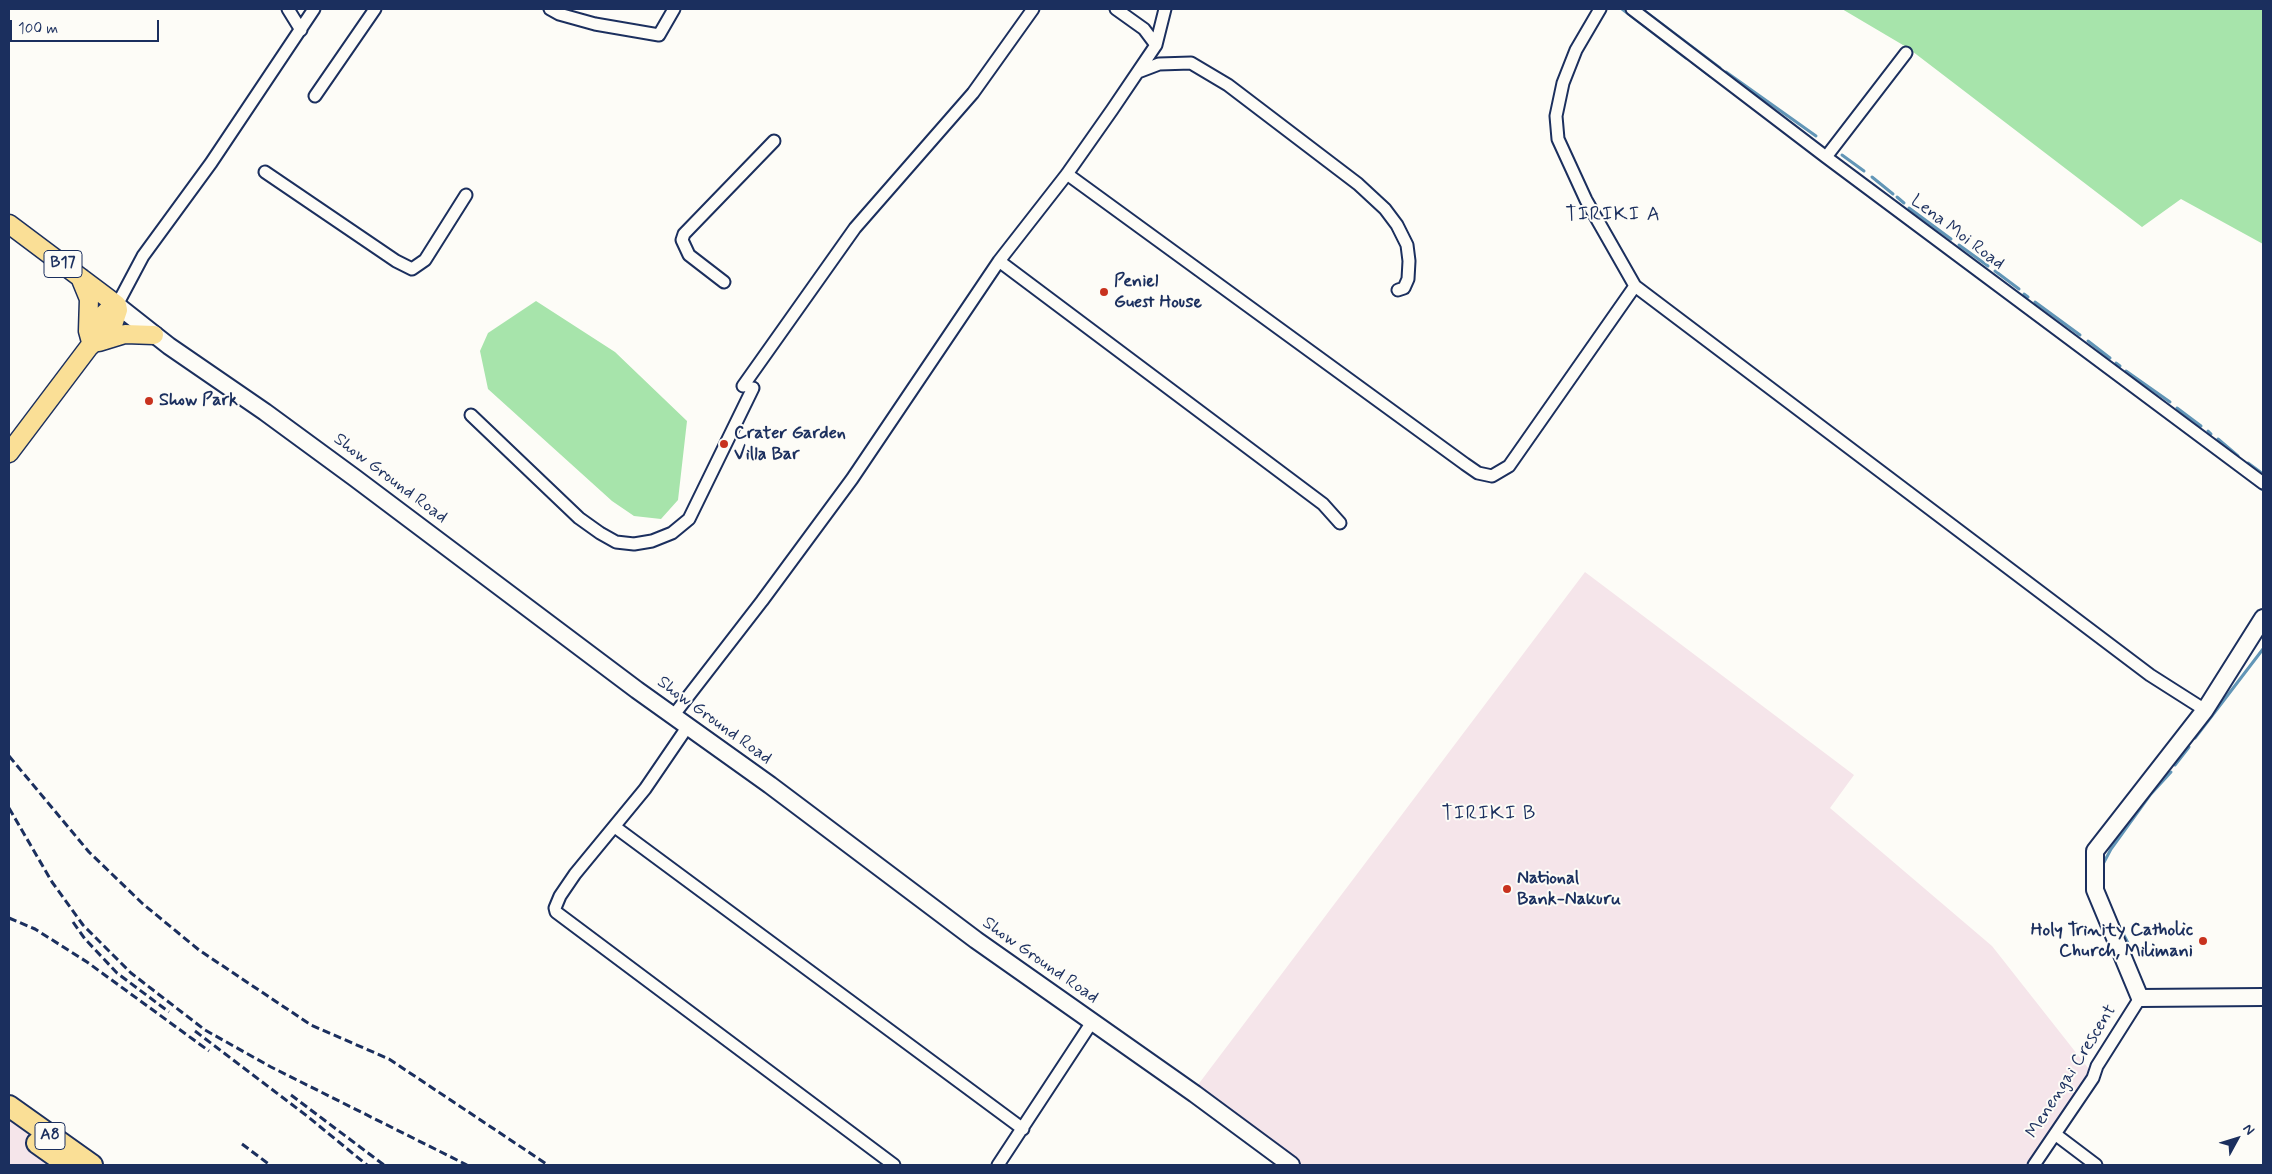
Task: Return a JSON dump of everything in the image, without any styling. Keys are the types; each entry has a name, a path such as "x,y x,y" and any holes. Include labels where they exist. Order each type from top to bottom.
{"highway":[{"name":"A8","path":"9,1106 92,1165"},
{"name":"A8","path":"9,1123 68,1165"}],"main road":[{"name":"B17","path":"9,224 117,305"},
{"path":"80,276 89,299 88,331 91,344"},
{"name":"Show Ground Road","path":"117,305 154,335 280,423 673,716 770,785 976,940 1291,1165"},
{"path":"9,453 91,344 113,325 118,315 117,305"},
{"path":"91,344 125,334 154,335"},
{"path":"2263,618 2205,710 2095,851 2095,890 2140,998 2263,997"}],"street":[{"path":"288,9 301,30"},
{"path":"117,305 144,256 211,163 314,9"},
{"path":"315,96 375,9"},
{"path":"550,9 558,14 595,24 658,35 674,9"},
{"path":"471,415 579,518 600,533 616,542 634,544 652,541 672,533 689,519 748,387 855,228 973,93 1033,9"},
{"path":"1116,9 1144,29 1156,45"},
{"path":"673,716 762,601 852,479 999,261 1067,174 1138,72 1156,45 1165,9"},
{"path":"1600,9 1576,50 1563,83 1556,116 1558,139 1586,200 1636,286 2150,675 2205,710"},
{"name":"Lena Moi Road","path":"1632,9 1826,157 2263,483"},
{"path":"1826,157 1906,53"},
{"path":"1138,72 1159,64 1191,63 1228,85 1358,184 1385,209 1397,225 1407,245 1410,261 1408,279 1404,288 1398,290"},
{"path":"724,282 689,255 682,240 684,234 774,141"},
{"path":"265,172 396,261 412,269 425,260 466,195"},
{"path":"1067,174 1465,464 1478,473 1492,476 1509,466 1636,286"},
{"path":"999,261 1324,504 1340,523"},
{"path":"688,726 669,756 615,827 570,881 560,896 555,908 556,912 894,1165"},
{"path":"615,827 1023,1129"},
{"name":"Menengai Crescent","path":"2034,1165 2093,1078 2097,1066 2140,998"},
{"path":"998,1165 1092,1022"},
{"path":"2055,1134 2096,1165"}],"shaded area":[{"path":"1585,572 1854,775 1830,808 1992,946 2092,1073 2026,1165 1277,1165 1188,1098"},
{"path":"9,1120 69,1165 9,1165"}],"green space":[{"path":"1842,9 2263,9 2263,244 2181,199 2142,227 1908,48"},
{"path":"536,301 615,352 687,421 678,500 661,519 634,516 612,501 488,389 480,351 488,333"}],"waterway":[{"path":"1622,9 1686,58"},
{"path":"1642,9 1720,68"},
{"path":"1692,62 1710,76"},
{"path":"1726,72 1816,136"},
{"path":"1842,155 1864,171"},
{"path":"1872,177 1893,194"},
{"path":"1897,197 1904,203"},
{"path":"1909,208 1951,239"},
{"path":"1959,245 1988,266"},
{"path":"1995,271 2019,289"},
{"path":"2024,294 2028,297"},
{"path":"2035,302 2080,335"},
{"path":"2088,341 2110,358"},
{"path":"2116,363 2120,366"},
{"path":"2126,371 2170,402"},
{"path":"2177,408 2201,426"},
{"path":"2208,431 2211,434"},
{"path":"2218,439 2238,456"},
{"path":"2248,463 2263,474"},
{"path":"2250,480 2263,490"},
{"path":"2195,738 2263,649"},
{"path":"2175,765 2189,747"},
{"path":"2102,866 2111,849 2150,795 2171,772"},
{"path":"2116,920 2128,943"}],"railway":[{"path":"9,756 89,852 143,904 199,950 311,1025 389,1059 548,1165"},
{"path":"9,808 52,882 83,925 131,973 205,1030 271,1067 467,1165"},
{"path":"9,918 35,929 87,962 209,1051"},
{"path":"73,922 85,939 117,973 169,1012"},
{"path":"195,1031 307,1116 367,1165"},
{"path":"291,1095 384,1165"},
{"path":"242,1144 270,1165"}],"place":[{"name":"Peniel Guest House","path":"1104,292"},
{"name":"Show Park","path":"149,401"},
{"name":"Crater Garden Villa Bar","path":"724,444"},
{"name":"National Bank-Nakuru","path":"1507,889"},
{"name":"Holy Trinity Catholic Church, Milimani","path":"2203,941"}],"district":[{"name":"TIRIKI A","path":"1613,216"},
{"name":"TIRIKI B","path":"1489,815"}]}
